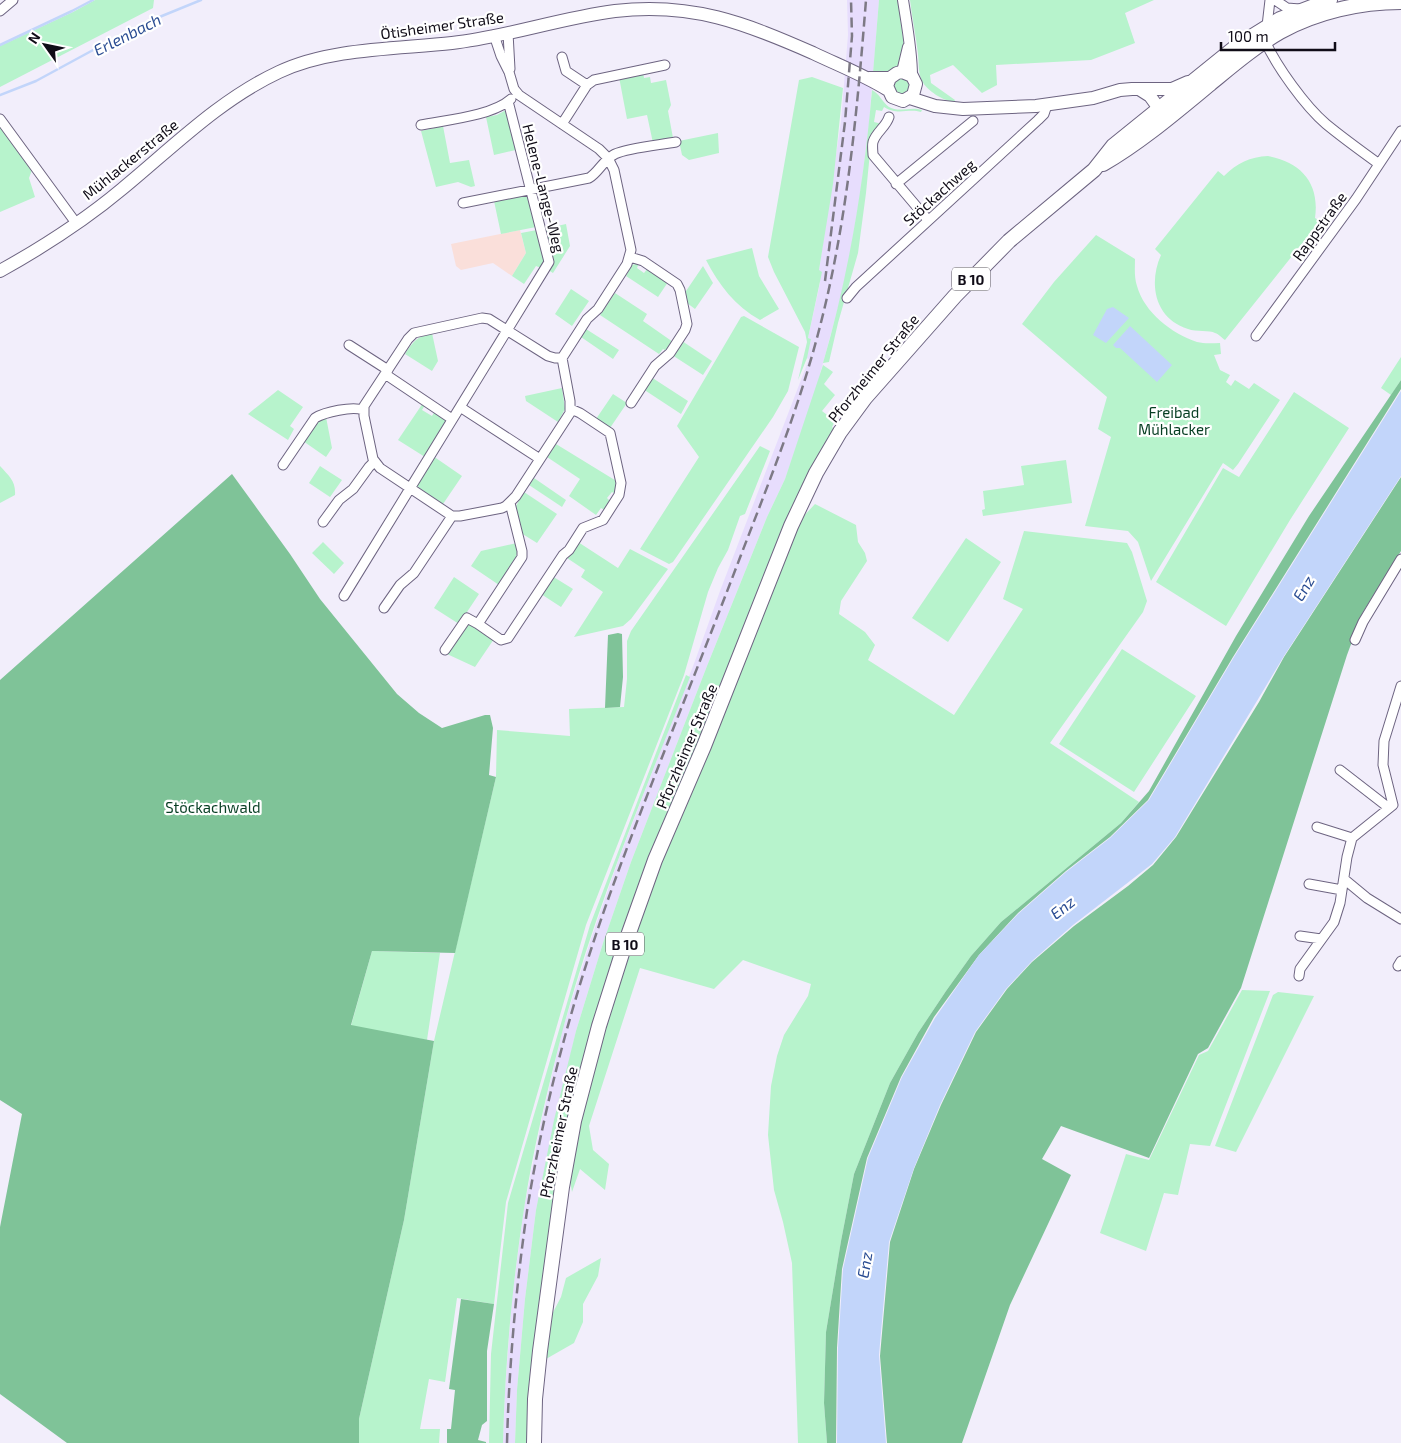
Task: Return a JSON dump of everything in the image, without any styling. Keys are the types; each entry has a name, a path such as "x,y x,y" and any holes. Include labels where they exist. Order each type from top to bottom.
{"main road":[{"name":"Pforzheimer Straße","path":"534,1443 541,1343 562,1187 574,1121 599,1026 655,860 704,746 802,500 827,453 865,398 996,253 1094,170 1121,154 1163,114 1196,78 1238,45 1267,26 1302,9 1330,0"},
{"name":"Pforzheimer Straße","path":"1163,114 1265,41 1304,21 1341,9 1401,2"},
{"name":"Ötisheimer Straße","path":"279,72 308,62 352,52 454,42 508,33 592,15 641,9 711,14 750,26 867,78 889,84 892,97 899,101 910,84"},
{"name":"Mühlackerstraße","path":"0,271 76,223 119,192 210,115 238,95 279,72"},
{"path":"889,84 898,73 910,84 949,108 963,109 1046,105 1093,98 1120,90 1172,89 1196,78"},
{"path":"1139,89 1150,96 1163,114"}],"street":[{"path":"0,11 13,0"},
{"path":"903,0 908,41 912,55 910,84"},
{"path":"1270,0 1265,41 1270,52 1312,111 1325,124 1379,164"},
{"path":"1275,0 1287,8 1302,9"},
{"path":"508,33 510,72"},
{"path":"494,35 517,93 599,149 608,158 616,177 631,250 630,257 628,264 599,307 587,319 562,358 570,409 568,417 510,502 502,508 452,516 380,468 374,462 363,410 410,336 417,331 482,318 493,320 548,356 562,358"},
{"path":"562,57 566,70 587,86"},
{"path":"562,124 587,86 594,80 665,65"},
{"path":"421,125 492,110 507,102 517,93"},
{"name":"Helene-Lange-Weg","path":"344,596 549,262 507,102"},
{"name":"Stöckachweg","path":"847,298 856,287 1038,120 1044,114 1046,105"},
{"path":"889,116 886,125 878,133 873,143 873,156 928,220"},
{"path":"0,119 76,223"},
{"path":"896,184 973,120"},
{"name":"Rappstraße","path":"1256,336 1356,199 1401,131"},
{"path":"463,203 589,178 608,158 622,152 676,142"},
{"path":"630,257 643,261 677,284 680,290 686,324 685,330 670,353 655,366 631,403"},
{"path":"349,345 452,419"},
{"path":"460,407 540,459"},
{"path":"283,465 315,418 354,408 363,410"},
{"path":"445,650 467,618 500,640 508,638 562,555 584,528 603,520 620,495 621,483 610,433 580,412 570,409"},
{"path":"323,522 339,500 353,489 374,462"},
{"path":"478,624 522,557 510,502"},
{"path":"384,608 400,585 414,573 452,516"},
{"path":"1355,640 1363,622 1401,559"},
{"path":"1394,806 1383,765 1384,741 1397,717 1401,686"},
{"path":"1340,770 1394,806"},
{"path":"1299,976 1300,969 1334,922 1352,838 1394,806"},
{"path":"1317,827 1352,838"},
{"path":"1344,879 1367,898 1401,919"},
{"path":"1309,884 1342,890"},
{"path":"1300,936 1321,939"}],"shaded area":[{"path":"847,0 879,0 869,124 861,189 848,267 816,389 785,479 767,517 707,666 631,862 603,943 576,1031 536,1210 525,1299 517,1390 515,1443 503,1443 512,1298 524,1208 563,1028 619,858 809,359 806,358 811,339 808,338 820,283 819,270 841,121 848,35"},
{"path":"520,230 526,253 512,276 493,263 461,270 456,266 451,244"}],"green space":[{"path":"95,0 154,0 153,8 0,87 0,46"},
{"path":"879,0 898,0 904,46 899,65 884,74 873,73"},
{"path":"910,0 1154,0 1125,13 1135,43 1091,60 996,65 997,85 982,93 953,65 930,75 931,83 955,100 954,102 936,95 922,81 919,71"},
{"path":"643,72 644,78 650,77 651,83 666,80 671,105 668,111 673,138 653,143 647,115 627,119 619,77"},
{"path":"812,77 843,88 833,184 819,270 822,272 808,338 811,339 807,358 798,380 807,342 805,332 768,257 799,80"},
{"path":"901,78 907,79 910,85 908,93 899,95 893,88 894,82"},
{"path":"872,90 893,109 922,110 921,112 894,111 884,107 882,111 876,110 874,122 882,124 871,142 858,253 829,362 823,363 848,262 865,159"},
{"path":"506,110 516,150 494,155 486,117 497,115"},
{"path":"0,125 32,170 29,178 35,197 0,212"},
{"path":"443,126 450,163 469,160 475,186 471,187 458,182 436,187 421,131"},
{"path":"718,133 719,153 689,160 682,155 679,141"},
{"path":"1268,156 1290,163 1306,176 1314,194 1315,218 1320,221 1225,340 1213,332 1191,330 1177,324 1168,317 1157,299 1155,277 1161,255 1155,249 1218,171 1224,176 1244,162"},
{"path":"528,194 536,227 501,234 494,201"},
{"path":"566,224 570,246 553,273 548,270 544,229"},
{"path":"537,230 545,261 541,268 536,266 524,284 512,276 526,253 521,233"},
{"name":"Freibad Mühlacker","path":"1096,235 1135,259 1135,279 1141,296 1152,313 1160,321 1178,334 1197,342 1220,343 1221,354 1214,355 1220,370 1230,375 1226,382 1231,386 1235,380 1249,389 1254,383 1280,400 1233,470 1223,463 1151,581 1138,542 1128,531 1085,526 1111,437 1098,429 1107,397 1022,324 1054,282"},
{"path":"752,248 759,276 779,309 760,320 735,301 716,278 706,260"},
{"path":"639,263 637,268 644,273 648,268 668,282 658,297 626,276 632,265"},
{"path":"703,266 713,283 695,309 687,303 684,294"},
{"path":"571,289 589,301 572,326 555,314"},
{"path":"615,293 647,314 643,321 673,342 667,351 663,349 659,354 600,315"},
{"path":"744,316 799,347 788,391 773,417 673,562 669,564 640,549 699,457 677,426 741,317"},
{"path":"586,329 619,350 613,359 581,337"},
{"path":"432,333 438,361 432,371 405,354 416,340"},
{"path":"682,341 712,361 703,375 672,355"},
{"path":"1401,357 1401,380 1391,395 1381,388"},
{"path":"823,365 833,372 824,384 835,395 822,411 835,421 832,427 834,429 801,492 580,1077 528,1443 515,1443 517,1390 525,1299 536,1210 554,1120 576,1031 603,943 631,862 707,666 767,517 785,479"},
{"path":"651,377 688,401 681,414 643,389"},
{"path":"1401,380 1401,389 1233,657 1148,800 1110,837 1066,871 1018,913 979,955 934,1017 901,1077 867,1158 842,1269 837,1348 836,1443 827,1443 824,1403 826,1332 841,1241 854,1174 890,1083 918,1033 946,991 971,956 1001,922 1121,823 1149,791 1236,636 1309,516"},
{"path":"562,388 565,409 558,422 526,401 525,396"},
{"path":"278,390 303,407 290,426 294,429 288,440 248,414"},
{"path":"1294,392 1349,428 1290,520 1226,626 1156,582 1223,468 1239,477"},
{"path":"613,394 627,403 610,428 596,419"},
{"path":"423,403 425,405 422,410 432,416 435,411 448,420 425,457 398,440"},
{"path":"326,417 332,448 326,457 303,441 315,422"},
{"path":"556,444 618,482 616,494 612,492 607,498 611,502 606,511 601,508 596,515 569,496 580,479 547,457"},
{"path":"760,446 770,451 745,514 740,516 728,550 708,592 684,675 586,925 506,1202 494,1304 457,1298 445,1382 429,1379 420,1429 440,1429 439,1443 359,1443 359,1419 404,1220 434,1041 496,777 497,730 570,736 569,709 624,707 627,679 627,641 631,631"},
{"path":"433,456 462,476 443,504 415,485"},
{"path":"1066,460 1072,503 983,516 982,510 985,509 983,491 1024,485 1021,466"},
{"path":"0,466 11,479 15,495 0,503"},
{"path":"320,466 342,480 330,497 309,483"},
{"name":"Stöckachwald","path":"232,474 320,599 397,694 419,713 442,728 490,715 493,728 489,775 496,777 455,953 372,951 351,1025 434,1041 404,1220 359,1419 359,1443 67,1443 0,1394 0,1227 22,1114 0,1100 0,680"},
{"path":"1401,477 1401,551 1363,612 1347,655 1241,988 1208,1048 1198,1054 1149,1158 1061,1126 1042,1159 1071,1175 1010,1305 962,1443 887,1443 880,1356 890,1242 914,1169 941,1105 976,1032 1007,989 1032,962 1074,926 1153,865 1176,837 1259,702 1284,657"},
{"path":"534,478 566,500 562,507 529,485"},
{"path":"524,492 557,514 537,543 521,533 516,506"},
{"path":"815,504 856,525 858,542 865,553 867,561 841,601 839,614 865,632 875,645 868,660 954,715 1023,609 1003,599 1024,531 1127,543 1132,552 1147,601 1143,612 1050,743 1139,802 1121,823 1001,922 971,956 946,991 918,1033 890,1083 854,1174 841,1241 826,1332 824,1403 827,1443 798,1443 792,1263 774,1190 768,1135 771,1086 777,1056 784,1035 808,996 811,984 743,960 714,989 640,968 589,1126 593,1150 609,1164 605,1190 580,1169 572,1192 569,1174 576,1138 608,1013 641,912 799,521"},
{"path":"966,538 1001,562 948,642 912,618"},
{"path":"323,542 344,563 334,574 312,553"},
{"path":"578,542 618,568 630,549 668,569 631,619 623,626 574,637 603,592 581,577 585,570 567,558"},
{"path":"517,543 515,560 499,585 471,566 481,551"},
{"path":"552,576 573,589 561,607 541,594"},
{"path":"454,577 479,594 459,624 434,608"},
{"path":"468,622 494,639 475,667 447,654"},
{"path":"622,634 623,677 620,707 605,708 608,635"},
{"path":"1122,649 1196,696 1134,792 1059,744"},
{"path":"686,675 690,677 605,895 563,1029 536,1141 520,1238 505,1384 503,1443 489,1443 491,1354 508,1203 590,925"},
{"path":"372,951 440,953 427,1040 351,1026"},
{"path":"1242,990 1270,991 1210,1146 1190,1144 1178,1195 1164,1193 1146,1251 1100,1233 1126,1154 1149,1160 1199,1055 1208,1051"},
{"path":"1278,992 1314,996 1236,1152 1215,1146 1273,995"},
{"path":"601,1258 598,1276 583,1304 583,1322 574,1343 543,1359 548,1322 561,1297 566,1278"},
{"path":"461,1299 494,1304 487,1351 487,1421 482,1425 478,1440 486,1443 447,1443 447,1429 451,1429 455,1390 449,1389"}],"water":[{"path":"1113,307 1129,318 1106,343 1093,335 1107,309"},
{"path":"1130,326 1172,365 1157,382 1120,348 1116,348 1113,345"},
{"name":"Enz","path":"1401,391 1401,476 1284,656 1175,837 1152,864 1073,925 1032,961 1006,989 975,1032 940,1105 914,1168 889,1242 879,1355 886,1443 837,1443 838,1348 843,1269 868,1158 902,1077 935,1018 979,955 1018,914 1066,872 1110,838 1149,800 1234,657"}],"waterway":[{"path":"0,45 93,0"},
{"name":"Erlenbach","path":"0,95 36,81 157,18 201,0"}],"railway":[{"path":"825,281 845,122 852,36 851,0"},
{"path":"507,1443 511,1356 527,1211 544,1121 566,1031 608,899 727,593 792,418 810,362 828,293 844,210 855,127 866,0"}]}
